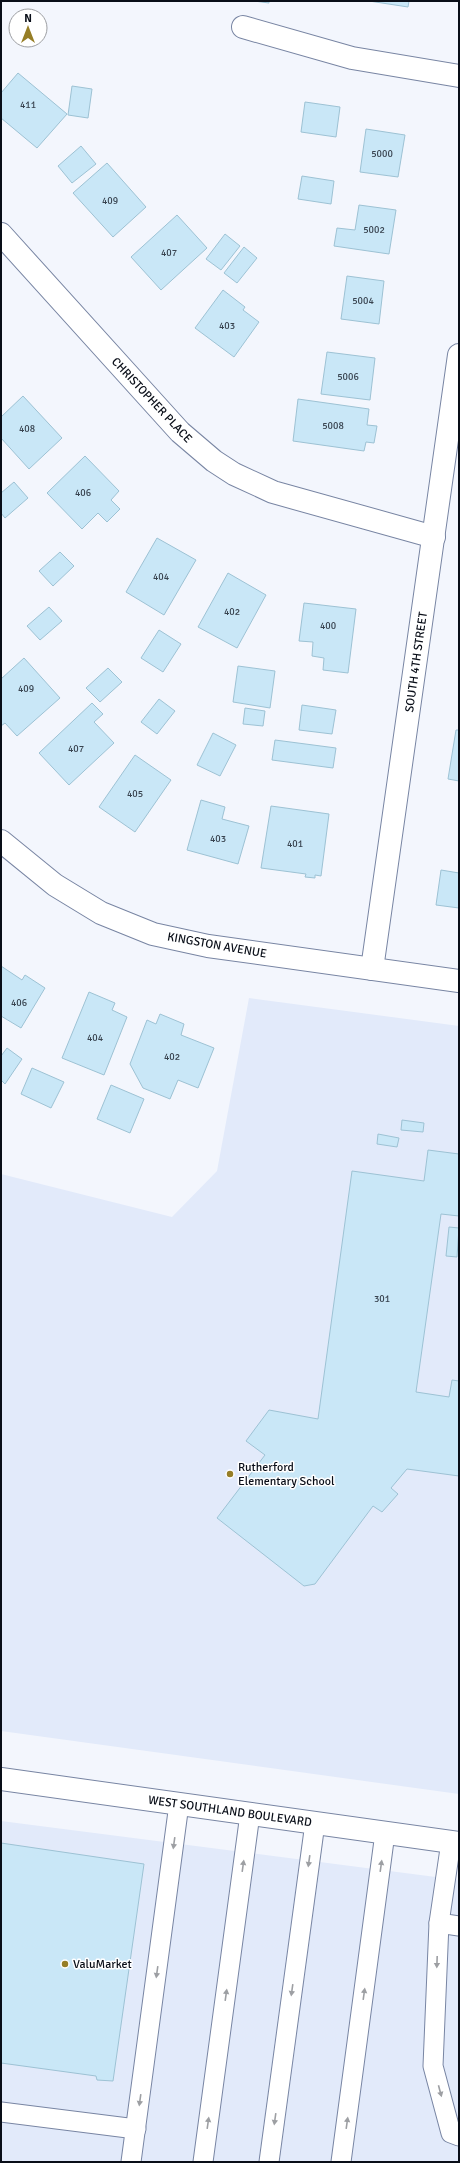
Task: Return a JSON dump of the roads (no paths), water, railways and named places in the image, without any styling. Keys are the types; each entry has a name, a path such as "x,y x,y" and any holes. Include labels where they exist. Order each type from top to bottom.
{"street":[{"path":"243,27 352,58 459,76"},
{"name":"CHRISTOPHER PLACE","path":"1,234 180,432 214,461 234,474 273,492 434,537"},
{"name":"SOUTH 4TH STREET","path":"372,969 459,355"},
{"name":"KINGSTON AVENUE","path":"1,841 55,885 101,913 153,934 208,946 459,981"},
{"name":"WEST SOUTHLAND BOULEVARD","path":"1,1779 455,1843"}],"lane":[{"path":"132,2162 179,1804"},
{"path":"203,2162 250,1814"},
{"path":"269,2162 315,1823"},
{"path":"342,2162 385,1833"},
{"path":"455,1843 439,1923 433,2066 451,2133 459,2136"},
{"path":"439,1923 459,1926"},
{"path":"1,2112 136,2129"}],"place":[{"name":"Rutherford Elementary School","path":"230,1474"},
{"name":"ValuMarket","path":"65,1964"}]}
